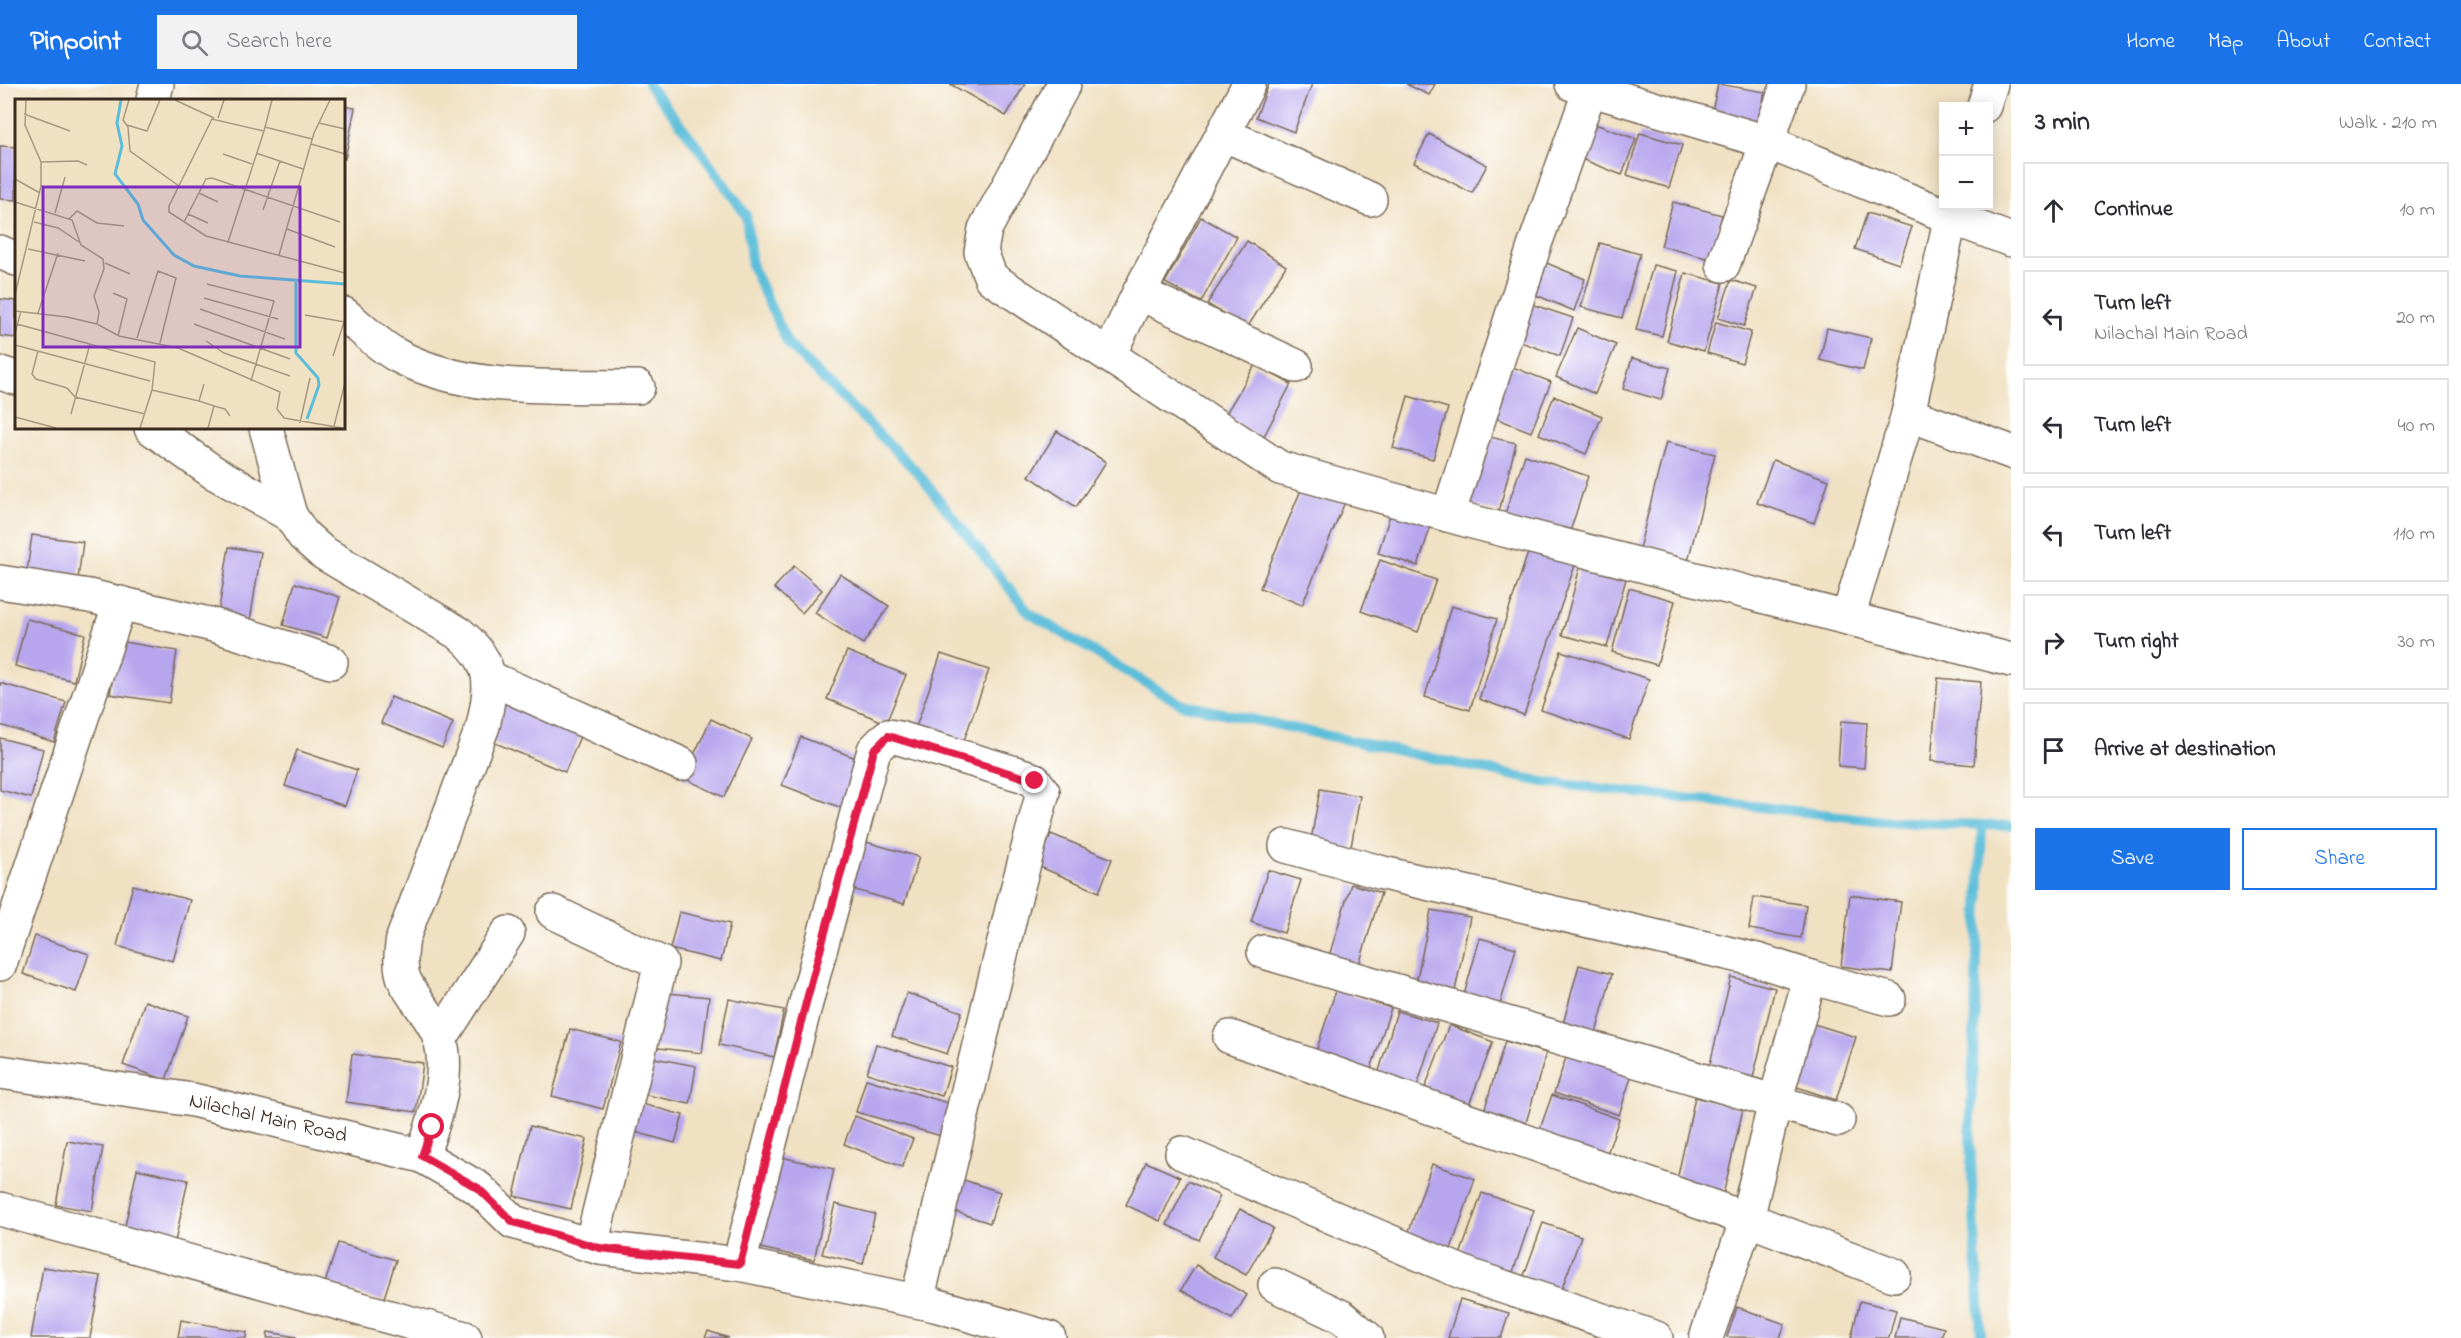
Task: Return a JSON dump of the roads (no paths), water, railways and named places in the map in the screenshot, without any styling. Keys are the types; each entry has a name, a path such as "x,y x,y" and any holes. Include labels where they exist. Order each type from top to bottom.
{"street":[{"path":"153,99 157,84"},
{"path":"1064,84 985,229 981,252 992,278 1280,468 1448,515 2011,660"},
{"path":"1109,355 1139,293 1249,84"},
{"path":"1723,266 1788,84"},
{"path":"1985,102 1991,84"},
{"path":"1448,515 1585,86 1767,142 1952,212 2011,240"},
{"path":"1223,134 1370,199"},
{"path":"1848,618 1908,414 1952,212"},
{"path":"0,252 15,259"},
{"path":"1139,293 1296,366"},
{"path":"345,315 397,355 424,367 465,379 494,384 638,387"},
{"path":"0,374 15,378"},
{"path":"1908,414 2011,452"},
{"path":"152,429 213,472 290,515"},
{"path":"266,429 290,515 303,535 322,552 460,634 475,646 486,662 490,678 490,697 483,726 403,938 400,962 404,979 440,1039 442,1080 432,1127 422,1156"},
{"path":"0,582 120,603 213,625 331,662"},
{"path":"0,964 120,603"},
{"path":"490,678 681,764"},
{"path":"740,1264 800,1025 874,750 888,736 899,738 1025,776 1035,781 1043,792 917,1301"},
{"path":"1286,846 1383,873 1757,960 1889,999"},
{"path":"553,912 661,963 591,1245 740,1264 917,1301 1049,1338"},
{"path":"440,1039 508,933"},
{"path":"1264,952 1838,1120"},
{"path":"1706,1338 1747,1219 1775,1102 1810,977"},
{"path":"1230,1037 1747,1219 1894,1275"},
{"name":"Nilachal Main Road","path":"0,1072 193,1100 422,1156 478,1188 513,1222 591,1245"},
{"path":"1182,1153 1471,1276 1656,1338"},
{"path":"0,1209 370,1326 465,1338"},
{"path":"1275,1285 1342,1317 1367,1338"}],"waterway":[{"path":"648,84 692,139 746,215 752,267 788,344 917,472 1029,613 1181,704 1543,782 1883,821 2011,826"},
{"path":"1981,1338 1970,1143 1982,825"}]}
